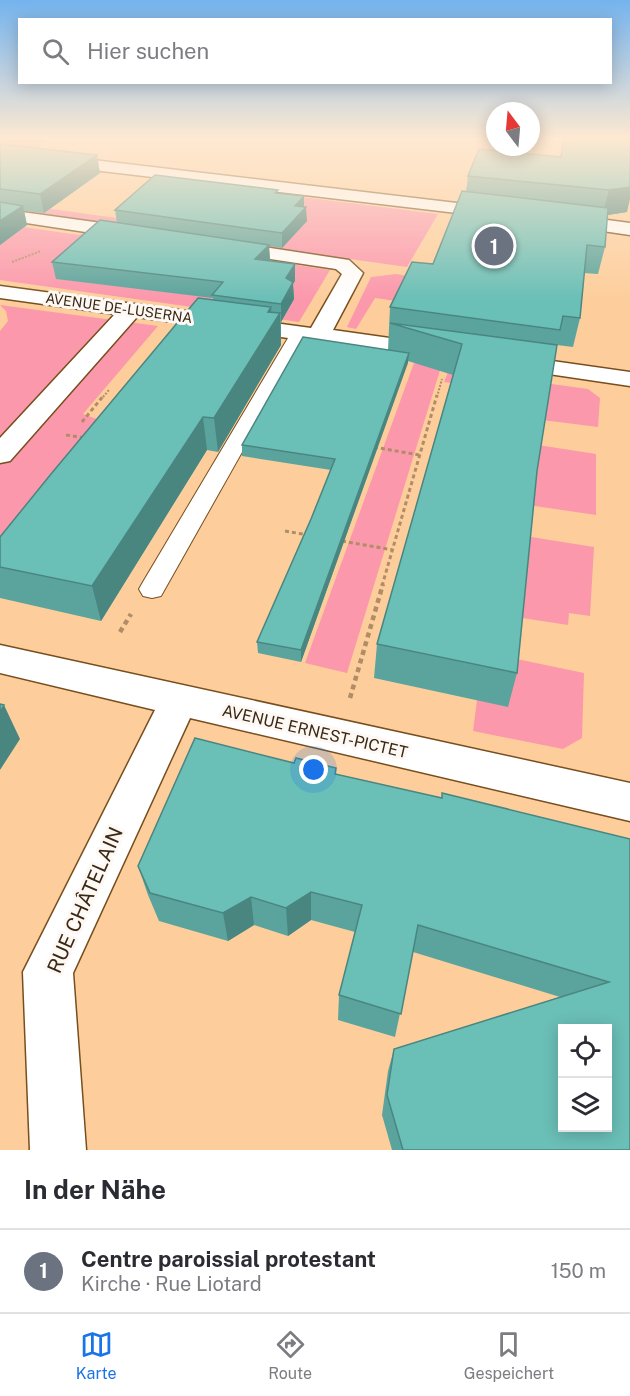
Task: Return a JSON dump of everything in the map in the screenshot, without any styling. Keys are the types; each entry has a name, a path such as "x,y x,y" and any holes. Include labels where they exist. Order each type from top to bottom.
{"street":[{"path":"325,193 513,215"},
{"path":"0,214 152,236"},
{"path":"546,219 630,229"},
{"path":"200,243 342,264 353,273 309,334"},
{"name":"AVENUE DE-LUSERNA","path":"0,292 452,354"},
{"path":"0,455 131,310"},
{"path":"487,359 630,379"},
{"name":"AVENUE ERNEST-PICTET","path":"0,659 630,802"},
{"name":"RUE CHÂTELAIN","path":"58,1150 48,972 179,700"}],"lane":[{"path":"152,589 309,334"}],"path":[{"path":"8,264 46,249"},
{"path":"350,698 443,377"},
{"path":"373,447 420,455"},
{"path":"285,531 317,536"},
{"path":"339,540 393,550"}],"shaded area":[{"path":"187,193 267,193 438,214 407,267 0,210 0,202 153,223"},
{"path":"24,227 79,235 83,233 330,270 299,322 0,280 0,245"},
{"path":"396,274 414,277 404,302 375,298 356,329 347,327 371,277"},
{"path":"0,305 158,326 83,414 110,424 0,558 0,331 8,321 6,311"},
{"path":"414,363 441,367 347,673 305,663"},
{"path":"449,370 588,389 600,398 598,427 542,420 546,397 444,382"},
{"path":"538,445 596,454 596,515 528,505"},
{"path":"525,536 594,547 590,616 569,613 568,625 516,617"},
{"path":"512,658 584,673 582,738 563,749 473,731 477,700"}],"building":[{"path":"135,193 275,193 304,196 295,206 306,207 282,233 115,210"},
{"path":"461,193 608,208 605,247 587,245 580,318 563,316 560,330 390,307 412,262 433,264"},
{"path":"0,202 23,206 0,221"},
{"path":"100,220 269,245 255,259 295,264 286,278 293,282 281,304 212,295 223,282 52,262"},
{"path":"198,298 271,307 268,312 280,313 214,418 203,417 92,586 0,567 0,537"},
{"path":"390,323 557,345 537,471 517,673 377,644 462,344"},
{"path":"303,337 409,353 301,650 257,642 335,459 242,445"},
{"path":"195,738 294,763 296,758 336,768 335,774 442,798 442,793 630,839 630,1150 403,1150 387,1095 394,1049 609,982 418,925 401,1014 339,995 362,905 311,892 286,908 251,897 223,913 150,893 138,866"}],"place":[{"name":"Centre paroissial protestant","path":"494,246"}]}
